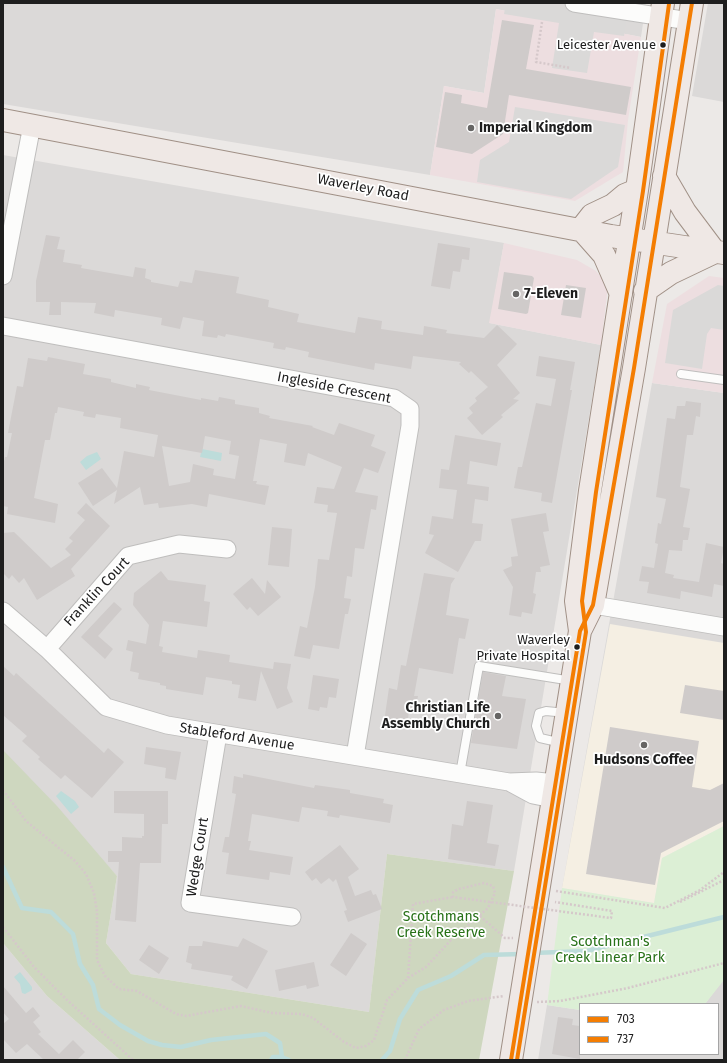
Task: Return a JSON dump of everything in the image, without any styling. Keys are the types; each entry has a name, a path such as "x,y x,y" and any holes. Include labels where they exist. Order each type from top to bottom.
{"main road":[{"path":"511,1060 568,713 594,536 610,364 637,190 662,11"},
{"path":"594,536 634,368 645,291 691,12"},
{"name":"Waverley Road","path":"3,120 629,239 720,252"},
{"path":"645,291 671,272 720,252 685,212 664,176"},
{"path":"621,294 604,255 581,229 592,214 613,205 625,195 637,190"},
{"path":"610,364 634,368"}],"street":[{"path":"574,3 662,11 691,12"},
{"path":"3,276 32,125"},
{"name":"Ingleside Crescent","path":"3,326 394,398 410,408 410,426 355,756"},
{"name":"Franklin Court","path":"47,649 128,556 179,544 227,549"},
{"path":"584,603 724,627"},
{"name":"Stableford Avenue","path":"3,611 47,649 106,707 168,725 509,782 533,795 555,791"},
{"name":"Wedge Court","path":"218,734 190,903 292,917"}],"lane":[{"path":"682,374 724,380"},
{"path":"460,774 479,666 573,681"},
{"path":"562,743 540,738 536,726 539,713 546,711 568,713"}],"path":[{"path":"542,22 536,62 571,68"},
{"path":"3,790 26,821 75,861 86,874 94,893 97,912 96,960 105,976 119,988 137,992 176,1014 186,1016 241,1006 272,1013 302,1014 313,1018 344,1042 356,1048 366,1046 374,1040 387,1000 408,978 426,967 450,940 480,916 488,908 495,893 493,886 484,883 459,889 453,892 453,897"},
{"path":"665,908 700,890 724,872"},
{"path":"408,978 413,904 453,897 611,918 612,911 555,902 556,890 665,908 689,898 724,880"},
{"path":"480,916 505,938 530,949"},
{"path":"3,927 34,967 66,1000 133,1060"},
{"path":"405,1060 419,1029 444,1010 468,1001 522,998 560,1001 628,988 724,963"}],"shaded area":[{"path":"3,3 646,3 641,37 496,9 484,93 444,86 430,175 3,104"},
{"path":"506,3 532,3 627,18 624,36 594,32 587,73 552,68 559,23 504,14"},
{"path":"708,3 724,3 724,102 692,96"},
{"path":"496,9 641,37 628,120 623,172 575,201 430,175 444,86 484,93"},
{"path":"515,107 625,125 618,167 571,199 477,182 480,160 509,142"},
{"path":"3,155 504,243 490,323 601,345 514,871 387,854 369,1012 131,974 106,943 117,876 3,755"},
{"name":"7-Eleven","path":"504,243 577,260 596,271 608,286 601,345 489,323"},
{"path":"709,276 724,278 724,393 652,383 667,304"},
{"path":"718,285 724,286 724,330 711,328 707,334 702,369 665,363 673,310"},
{"path":"652,383 724,393 724,826 562,888"},
{"name":"Waverley Private Hospital","path":"610,624 724,643 724,826 662,858 654,903 562,888"},
{"path":"3,943 47,996 120,1060 3,1060"},
{"path":"723,979 724,1060 538,1060 547,1005 579,1010 579,1055 719,1055 719,1003 706,1003"}],"green space":[{"name":"Scotchmans Creek Reserve","path":"3,750 57,806 117,876 106,943 131,974 369,1012 387,854 514,871 479,1060 120,1060 47,996 3,943"},
{"name":"Scotchman's Creek Linear Park","path":"724,826 724,980 706,1003 579,1003 579,1010 547,1005 562,888 654,903 662,858"}],"water":[{"path":"202,449 222,453 221,461 200,457"},
{"path":"97,452 101,459 86,470 80,462 87,456"},
{"path":"61,791 75,801 79,807 71,814 56,796"},
{"path":"20,972 32,987 32,990 25,994 22,993 20,984 14,977"}],"building":[{"path":"502,20 534,25 526,69 631,87 626,115 509,95 503,134 472,154 436,147 445,92 462,95 461,103 487,108"},
{"path":"46,235 60,237 57,249 65,250 63,262 82,265 81,268 133,277 135,267 146,269 145,278 151,280 151,282 178,287 180,281 192,283 195,270 239,277 236,293 269,300 268,307 299,314 297,322 355,333 358,317 382,321 381,329 423,335 424,326 447,330 446,333 484,338 497,325 517,344 497,365 520,393 513,399 519,400 501,415 503,417 482,435 467,418 473,413 469,408 477,401 475,398 488,387 471,371 469,373 459,364 461,362 413,356 411,369 375,363 374,370 308,357 309,352 286,347 285,350 273,348 274,343 226,334 225,337 218,335 217,338 202,336 204,321 183,317 180,329 161,325 162,318 115,310 114,317 94,313 96,303 61,302 61,315 49,315 50,302 36,302 36,281"},
{"path":"438,243 470,248 469,260 462,259 460,272 453,271 450,289 431,286"},
{"name":"7-Eleven","path":"504,272 532,276 534,278 528,313 526,314 498,309"},
{"path":"566,285 586,288 581,318 561,315"},
{"path":"539,356 575,362 570,390 572,390 552,503 541,501 542,493 514,488 518,467 522,467 536,403 551,406 556,379 536,376"},
{"path":"48,357 85,364 83,374 111,379 111,382 136,388 136,384 150,387 149,390 201,400 201,398 218,401 219,397 235,400 235,404 259,408 259,413 270,416 269,418 313,426 312,427 334,435 339,423 375,435 371,446 386,452 378,473 364,468 355,492 378,496 376,510 371,509 364,549 355,548 352,577 347,576 344,598 351,599 348,614 345,614 339,649 313,645 310,659 294,656 300,626 307,628 315,587 318,559 329,560 337,513 327,512 328,505 314,503 317,487 334,489 342,467 308,453 305,466 284,462 287,444 260,439 253,481 257,481 256,484 269,486 265,505 209,494 207,507 192,504 159,508 158,503 144,505 140,487 114,504 117,490 93,506 78,483 102,468 117,488 124,451 154,457 158,435 120,428 121,418 96,414 95,418 83,416 84,412 58,407 57,413 55,413 50,440 45,440 34,498 58,504 55,523 7,514 8,507 3,506 3,466 5,457 7,457 12,433 8,433 17,386 23,387 28,358 47,361","holes":["205,436 231,441 229,454 239,456 235,479 213,475 214,469 193,464 190,482 169,486 162,446 202,453"]},
{"path":"686,401 701,403 700,417 696,416 693,435 687,435 680,487 690,489 683,527 690,528 688,540 683,540 682,551 669,550 665,573 674,575 673,578 699,582 706,543 724,547 721,563 724,564 724,586 714,584 712,597 681,591 680,599 647,593 649,582 639,581 642,566 654,568 658,544 655,543 658,523 661,524 666,499 656,497 667,418 675,419 677,406 685,406"},
{"path":"455,435 501,443 497,466 470,461 467,484 489,487 488,501 475,499 472,523 483,524 481,541 475,541 458,572 425,553 434,535 429,534 432,516 453,519 457,490 439,488 441,469 449,470"},
{"path":"86,503 110,526 71,569 75,576 37,600 24,578 19,583 12,575 9,579 3,573 3,533 14,532 51,568 71,555 65,549 73,541 69,538 85,520 77,513"},
{"path":"546,513 549,531 543,532 550,565 540,567 541,572 536,572 533,593 536,594 532,614 522,612 521,617 509,615 513,587 503,570 512,566 511,557 518,556 511,519"},
{"path":"272,527 292,529 289,567 268,565"},
{"path":"161,571 168,580 206,585 204,601 210,602 207,627 163,621 159,646 163,647 162,652 197,658 198,650 230,655 229,662 273,669 274,662 291,664 287,688 293,702 277,709 261,671 256,701 238,698 240,685 232,684 232,681 206,677 203,695 166,689 166,686 160,685 160,683 138,679 139,673 130,671 133,652 126,650 128,640 146,644 149,625 133,605 134,593"},
{"path":"424,573 455,578 451,584 446,615 469,619 465,639 459,638 453,674 419,668 414,696 418,696 415,712 409,711 407,726 384,722 389,688 397,690 401,665 406,666"},
{"path":"252,578 265,594 267,580 281,597 258,616 250,607 247,610 233,594"},
{"path":"114,602 122,609 98,636 113,649 105,659 81,637"},
{"path":"3,666 14,676 16,673 104,753 108,748 124,762 92,798 65,775 61,779 38,759 40,757 22,741 27,736 3,715"},
{"path":"483,672 506,676 502,696 526,699 517,749 471,743"},
{"path":"313,675 339,679 336,698 329,697 327,708 320,707 319,711 308,709"},
{"path":"685,685 724,691 724,720 680,713"},
{"path":"610,727 699,741 692,787 710,790 724,783 724,821 661,853 655,885 586,874"},
{"path":"146,747 181,752 176,780 165,778 166,768 144,764"},
{"path":"243,774 314,788 315,785 350,790 350,793 384,799 383,803 393,805 390,823 340,815 339,818 327,816 328,811 302,807 299,822 252,814 248,841 251,841 249,850 293,857 290,875 270,872 269,880 226,874 229,853 222,852 225,837 229,837 236,794 232,793 234,776 243,778"},
{"path":"114,791 168,791 168,824 162,824 161,863 140,863 136,922 115,920 119,862 108,862 108,851 122,851 122,837 142,838 142,836 144,836 144,814 114,813"},
{"path":"467,801 493,805 487,843 499,845 495,866 448,859 452,824 463,826"},
{"path":"340,845 359,869 348,877 355,896 371,890 373,895 376,894 382,909 348,922 344,911 347,910 336,879 333,882 329,878 321,884 316,878 312,881 305,872"},
{"path":"351,933 367,944 346,976 330,965"},
{"path":"243,938 268,951 247,989 231,980 233,976 191,969 192,964 186,962 189,946 202,946 203,941 238,947"},
{"path":"149,945 169,958 159,974 139,960"},
{"path":"314,962 319,986 307,989 306,985 279,991 275,970"},
{"path":"3,986 26,1013 33,1007 40,1016 33,1022 41,1032 38,1034 59,1054 73,1040 85,1052 77,1060 44,1060 27,1044 16,1053 3,1039 3,1024 9,1019 3,1012"},
{"path":"558,1017 573,1019 572,1025 579,1026 580,1059 552,1054"}],"waterway":[{"path":"3,867 22,908 51,912 73,934 80,964 93,985 99,1009 120,1025 148,1041 162,1045 181,1047 211,1040 266,1034 280,1043 282,1057"},
{"path":"533,953 587,951 724,917"},
{"path":"382,1060 390,1051 400,1019 418,990 451,976 484,955 522,954"},
{"path":"271,1060 273,1057 282,1057 289,1060"}],"transit line":[{"name":"703","path":"511,1060 580,631 593,605 634,368 692,3"},
{"name":"737","path":"517,1060 586,632 582,601 596,492 643,191 669,4"}],"place":[{"name":"Leicester Avenue","path":"663,45"},
{"name":"Imperial Kingdom","path":"471,128"},
{"name":"7-Eleven","path":"516,294"},
{"name":"Waverley Private Hospital","path":"577,647"},
{"name":"Christian Life Assembly Church","path":"498,716"},
{"name":"Hudsons Coffee","path":"644,745"}]}
